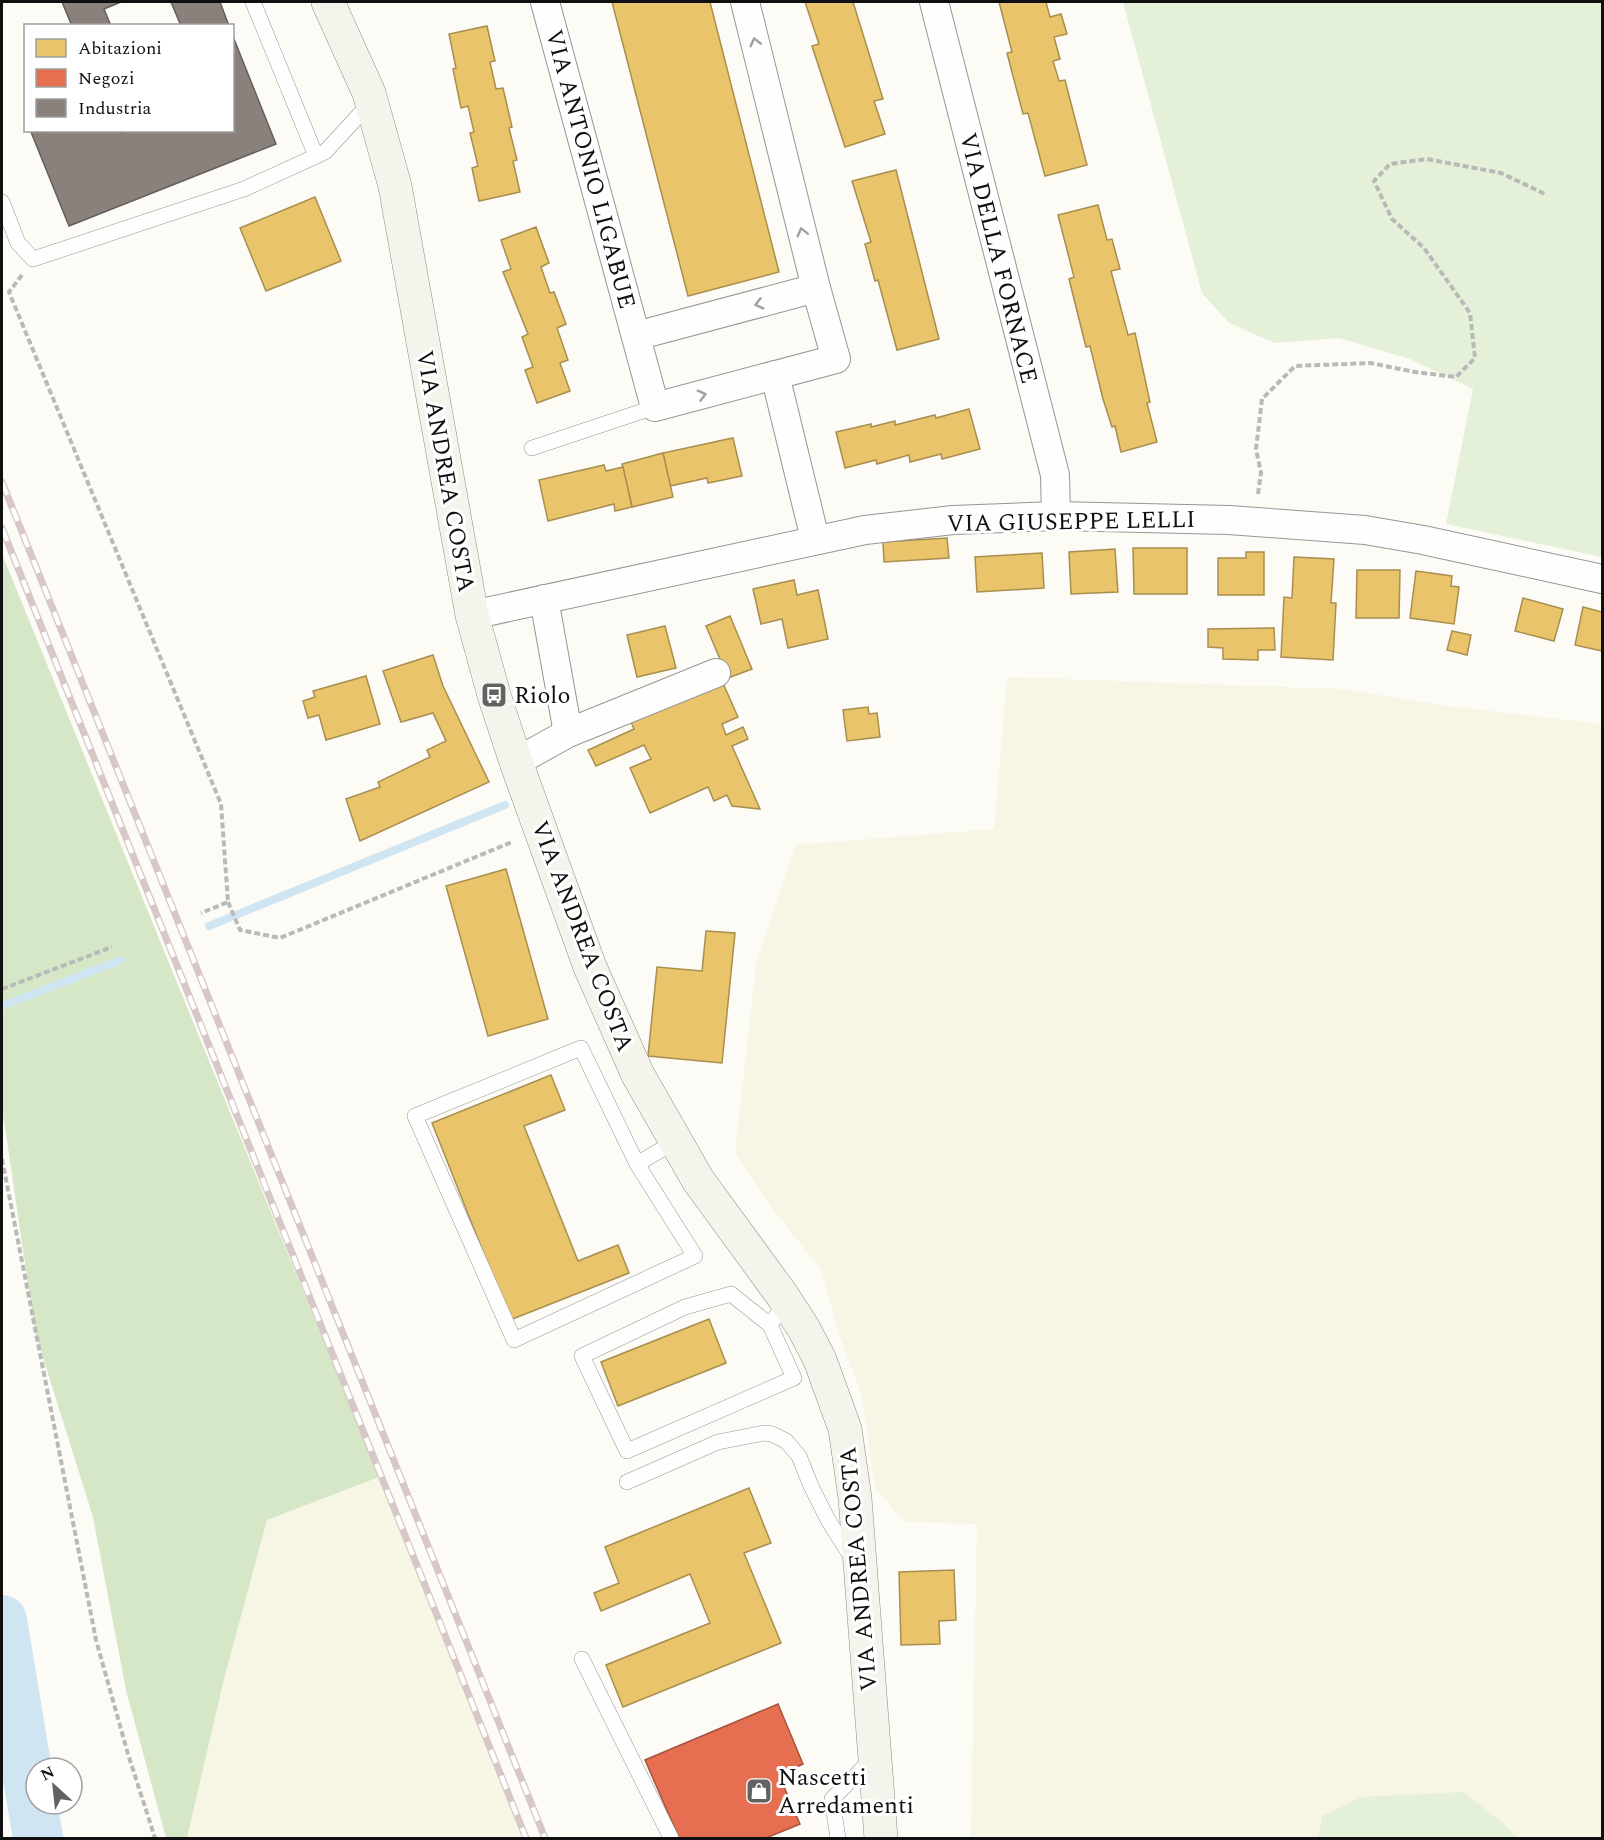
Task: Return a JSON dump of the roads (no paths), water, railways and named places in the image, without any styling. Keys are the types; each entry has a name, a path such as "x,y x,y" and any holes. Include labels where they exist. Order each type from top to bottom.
{"main road":[{"name":"VIA ANDREA COSTA","path":"328,2 371,102 395,186 472,615 494,695 516,762 590,967 638,1075 698,1180 778,1313 804,1329 820,1360 845,1429 855,1498 881,1839"}],"street":[{"name":"VIA ANTONIO LIGABUE","path":"545,2 655,407"},
{"path":"655,407 836,359 816,288 745,2"},
{"name":"VIA DELLA FORNACE","path":"934,2 1055,475 1056,516"},
{"name":"VIA ANTONIO LIGABUE","path":"636,336 816,288"},
{"path":"775,375 815,540"},
{"name":"VIA GIUSEPPE LELLI","path":"472,615 815,540 905,525 1056,516 1255,521 1365,530 1423,540 1602,579"},
{"path":"544,599 568,733"},
{"path":"516,762 568,733 716,673"}],"lane":[{"path":"253,2 316,156"},
{"path":"2,202 18,243 33,260 244,189 325,152 371,102"},
{"path":"532,448 655,407"},
{"path":"581,1048 637,1164 695,1256 514,1340 415,1116 581,1048"},
{"path":"637,1164 676,1141"},
{"path":"731,1294 778,1313 794,1378 627,1451 582,1356 685,1306 731,1294"},
{"path":"627,1482 718,1442 764,1433 772,1434 786,1441 799,1456 828,1520 861,1573"},
{"path":"582,1659 671,1839"},
{"path":"838,1839 832,1799 875,1755"}],"waterway":[{"path":"209,926 505,805"},
{"path":"2,1006 121,960"},
{"path":"2,1620 38,1838"}],"railway":[{"path":"2,482 545,1838"},
{"path":"2,528 526,1838"}],"place":[{"name":"Riolo","path":"494,695"},
{"name":"Nascetti Arredamenti","path":"759,1791"}]}
